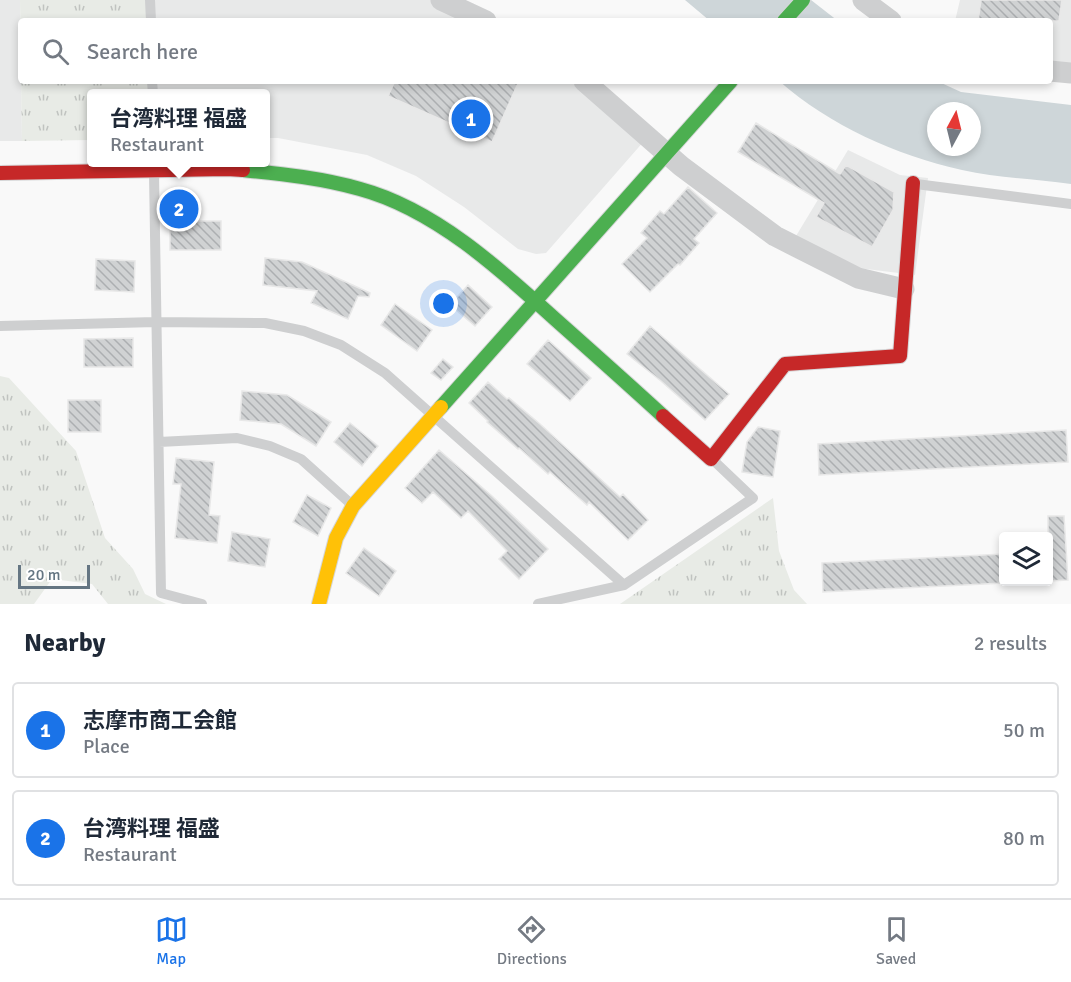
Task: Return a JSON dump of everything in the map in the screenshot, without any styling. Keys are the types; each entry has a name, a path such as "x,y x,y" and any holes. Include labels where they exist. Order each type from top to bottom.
{"street":[{"path":"441,0 480,18"},
{"path":"787,18 803,0"},
{"path":"863,0 887,18"},
{"path":"1053,71 1071,74"},
{"path":"588,84 667,151 681,166 774,236 858,278 904,290"},
{"path":"319,604 336,538 353,506 728,84"},
{"path":"0,173 132,167"},
{"path":"178,167 294,175 360,189 412,210 461,240 536,302 711,459 785,364 900,356 913,183"}],"lane":[{"path":"150,0 151,18"},
{"path":"154,167 161,593 202,604"},
{"path":"913,183 1071,204"},
{"path":"0,326 156,322 265,323 304,331 341,345 385,373 624,585"},
{"path":"159,442 237,438 270,446 301,459 353,506"},
{"path":"538,604 624,585 753,498 711,459"}],"shaded area":[{"path":"0,0 20,0 18,84 21,84 22,141 0,141"},
{"path":"147,0 436,0 478,18 147,18"},
{"path":"685,0 811,0 834,18 706,18"},
{"path":"960,0 1071,0 1071,64 1053,62 1053,18 956,18"},
{"path":"149,84 587,84 645,140 546,253 536,254 518,249 464,207 416,176 367,155 270,138 270,89 149,89"},
{"path":"783,84 944,84 961,92 1071,105 1071,184 975,173 937,164 888,147 820,112"},
{"path":"848,150 900,175 928,178 915,275 858,268 796,236"}],"green space":[{"path":"20,0 147,0 147,18 20,18"},
{"path":"21,84 149,84 149,89 87,89 87,140 22,141"},
{"path":"0,376 9,378 76,451 105,538 133,569 145,594 166,604 108,604 92,584 52,579 34,604 0,604"},
{"path":"773,498 779,551 794,590 807,604 620,604"}],"building":[{"path":"981,0 1062,0 1059,21 1053,21 1053,18 978,18"},
{"path":"394,84 518,84 492,142 388,96"},
{"path":"756,123 840,174 846,165 894,192 893,210 872,247 816,217 824,203 738,152"},
{"path":"688,187 717,213 694,239 699,243 680,265 678,264 650,292 622,264 647,238 641,233 660,211 664,214"},
{"path":"170,202 192,202 192,221 221,221 221,250 170,250"},
{"path":"265,258 302,262 370,293 369,297 358,296 348,319 311,303 317,291 263,285"},
{"path":"96,259 135,261 134,292 95,290"},
{"path":"468,285 492,307 475,326 450,305"},
{"path":"395,304 432,330 417,351 381,325"},
{"path":"650,326 729,394 705,420 627,354"},
{"path":"133,338 133,367 84,367 84,339"},
{"path":"548,340 591,378 570,401 527,364"},
{"path":"443,359 453,367 441,380 431,373"},
{"path":"488,382 540,424 620,497 623,494 648,520 628,540 589,502 587,505 550,472 548,474 518,449 469,403"},
{"path":"242,391 287,395 331,422 316,446 281,424 240,420"},
{"path":"68,400 101,400 101,432 68,432"},
{"path":"350,423 378,446 362,466 334,442"},
{"path":"758,427 780,431 773,477 742,472 747,442"},
{"path":"1066,430 1068,462 819,475 818,444"},
{"path":"439,450 548,549 519,579 499,559 507,551 468,511 461,518 433,492 422,503 405,488"},
{"path":"176,458 214,462 209,515 220,516 217,543 175,538 181,484 173,484"},
{"path":"307,495 331,508 318,536 293,522"},
{"path":"1048,516 1064,516 1068,580 1053,581 1053,532 1048,532"},
{"path":"232,532 270,539 265,567 228,561"},
{"path":"364,548 396,571 379,596 346,573"},
{"path":"999,554 999,583 823,592 822,563"}],"traffic: fast":[{"path":"787,18 803,0"},
{"path":"441,407 728,84"},
{"path":"243,170 346,185 387,198 439,225 511,280 663,416"}],"traffic: slow":[{"path":"319,604 336,538 353,506 441,407"}],"traffic: jam":[{"path":"0,173 243,170"},
{"path":"663,416 711,459 785,364 900,356 913,183"}],"place":[{"name":"志摩市商工会館","path":"471,119"},
{"name":"台湾料理 福盛","path":"179,209"}]}
